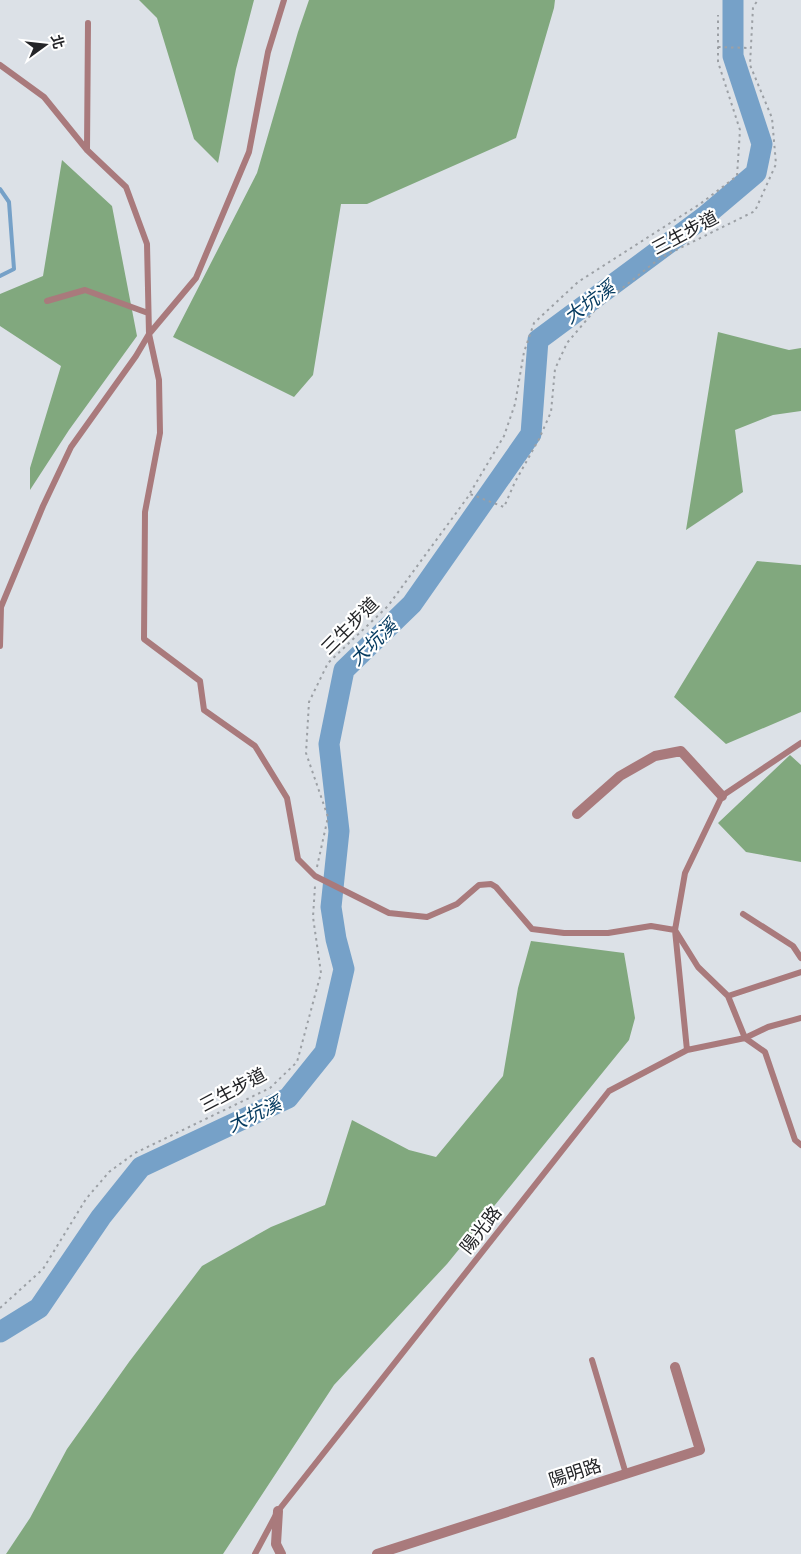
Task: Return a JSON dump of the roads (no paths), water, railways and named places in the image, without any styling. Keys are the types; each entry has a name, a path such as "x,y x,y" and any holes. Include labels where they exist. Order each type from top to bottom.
{"street":[{"path":"577,814 620,776 655,756 681,751 722,796"},
{"name":"陽明路","path":"381,1553 700,1450 675,1367"},
{"path":"278,1511 276,1544 281,1554"}],"lane":[{"path":"0,646 1,607 43,506 71,447 136,356 148,334 196,278 249,152 268,52 284,0"},
{"path":"87,150 88,23"},
{"path":"0,65 44,97 87,150 126,187 147,244 148,334 159,380 160,433 145,512 144,640 200,681 204,710 255,746 287,798 298,859 315,876 389,913 427,917 457,904 480,885 491,884 496,887 532,928 564,933 608,933 652,926 675,930 698,967 728,996 745,1038 766,1052 795,1140 801,1145"},
{"path":"47,301 85,290 148,313"},
{"path":"687,1050 675,930 685,873 722,796 801,743"},
{"path":"743,914 793,946 801,958"},
{"path":"728,996 801,972"},
{"name":"陽光路","path":"255,1554 278,1511 609,1091 687,1050 745,1038 768,1027 801,1018"},
{"path":"592,1360 626,1474"}],"waterway":[{"name":"大坑溪","path":"0,1332 39,1308 101,1217 141,1167 288,1098 325,1052 344,969 336,939 331,907 339,831 329,744 344,670 412,604 531,434 538,340 704,217 756,173 762,144 733,56 733,0"},
{"path":"0,189 9,202 14,269 0,276"}]}
